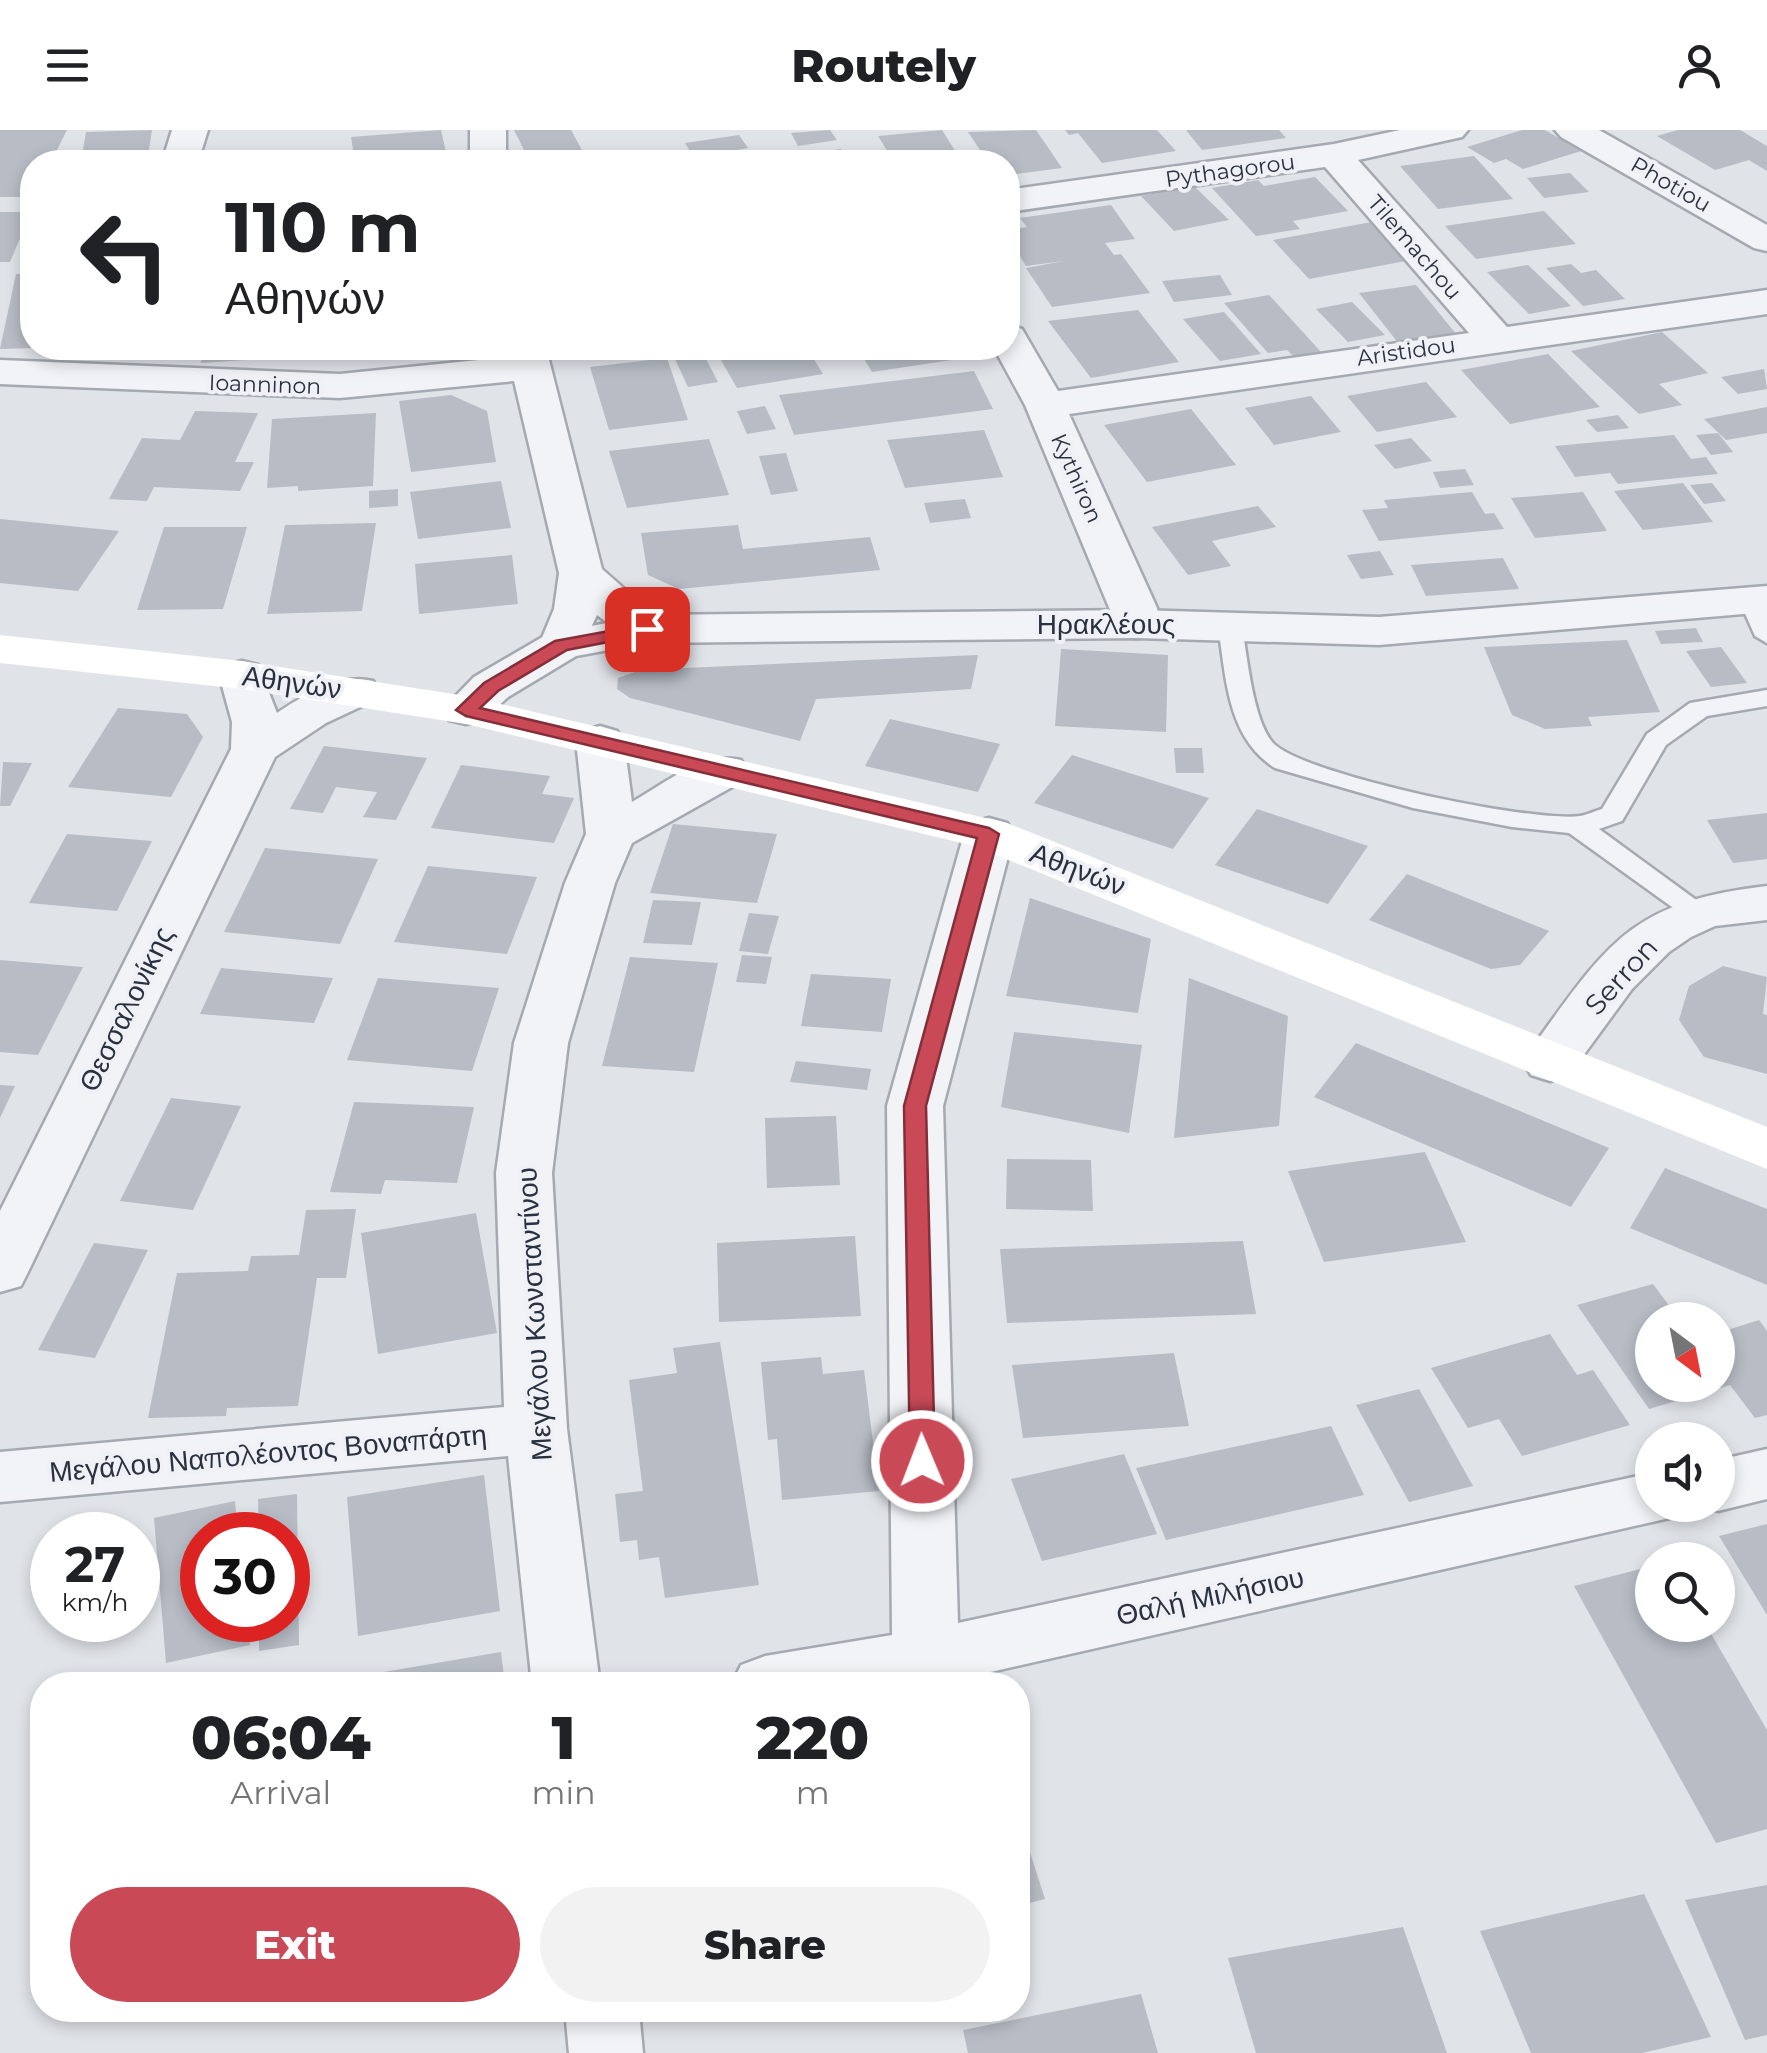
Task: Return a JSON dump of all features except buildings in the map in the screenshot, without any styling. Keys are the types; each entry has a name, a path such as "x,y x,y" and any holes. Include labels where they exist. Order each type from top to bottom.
{"main road":[{"name":"Αθηνών","path":"0,649 242,675 466,710 989,834 1767,1149"}],"street":[{"name":"Pythagorou","path":"1020,199 1334,156 1450,130"},
{"name":"Photiou","path":"1573,130 1767,240"},
{"name":"Tilemachou","path":"1334,156 1496,338"},
{"name":"Aristidou","path":"1045,405 1767,302"},
{"name":"Kythiron","path":"1020,359 1045,405 1134,608 1136,624"},
{"name":"Ioanninon","path":"0,372 120,363 340,386 509,360"},
{"path":"529,360 581,573 577,609 562,645"},
{"path":"581,573 613,606 647,629"},
{"name":"Ηρακλέους","path":"466,710 491,687 562,645 647,629 1136,624 1379,631 1762,612"},
{"path":"242,675 256,722 254,748"},
{"path":"254,748 310,713 356,691"},
{"name":"Μεγάλου Κωνσταντίνου","path":"564,1672 536,1429 524,1172 541,1043 590,883 611,834 600,741"},
{"name":"Θεσσαλονίκης","path":"0,1270 254,748"},
{"path":"611,834 724,772"},
{"path":"926,1658 915,1106 989,834"},
{"name":"Serron","path":"1550,1062 1622,966 1654,935 1700,912 1767,903"},
{"name":"Μεγάλου Ναπολέοντος Βοναπάρτη","path":"0,1477 536,1429"},
{"path":"1735,1481 1767,1474"},
{"name":"Θαλή Μιλήσιου","path":"843,1672 926,1658 1635,1503"},
{"path":"603,2022 606,2053"}],"lane":[{"path":"1230,626 1241,688 1267,753 1304,771 1364,789 1577,826 1612,815 1656,740 1699,709 1767,698"},
{"path":"1577,826 1700,912"}],"route":[{"path":"647,629 562,645 491,687 466,710 989,834 915,1106 922,1461"}]}
